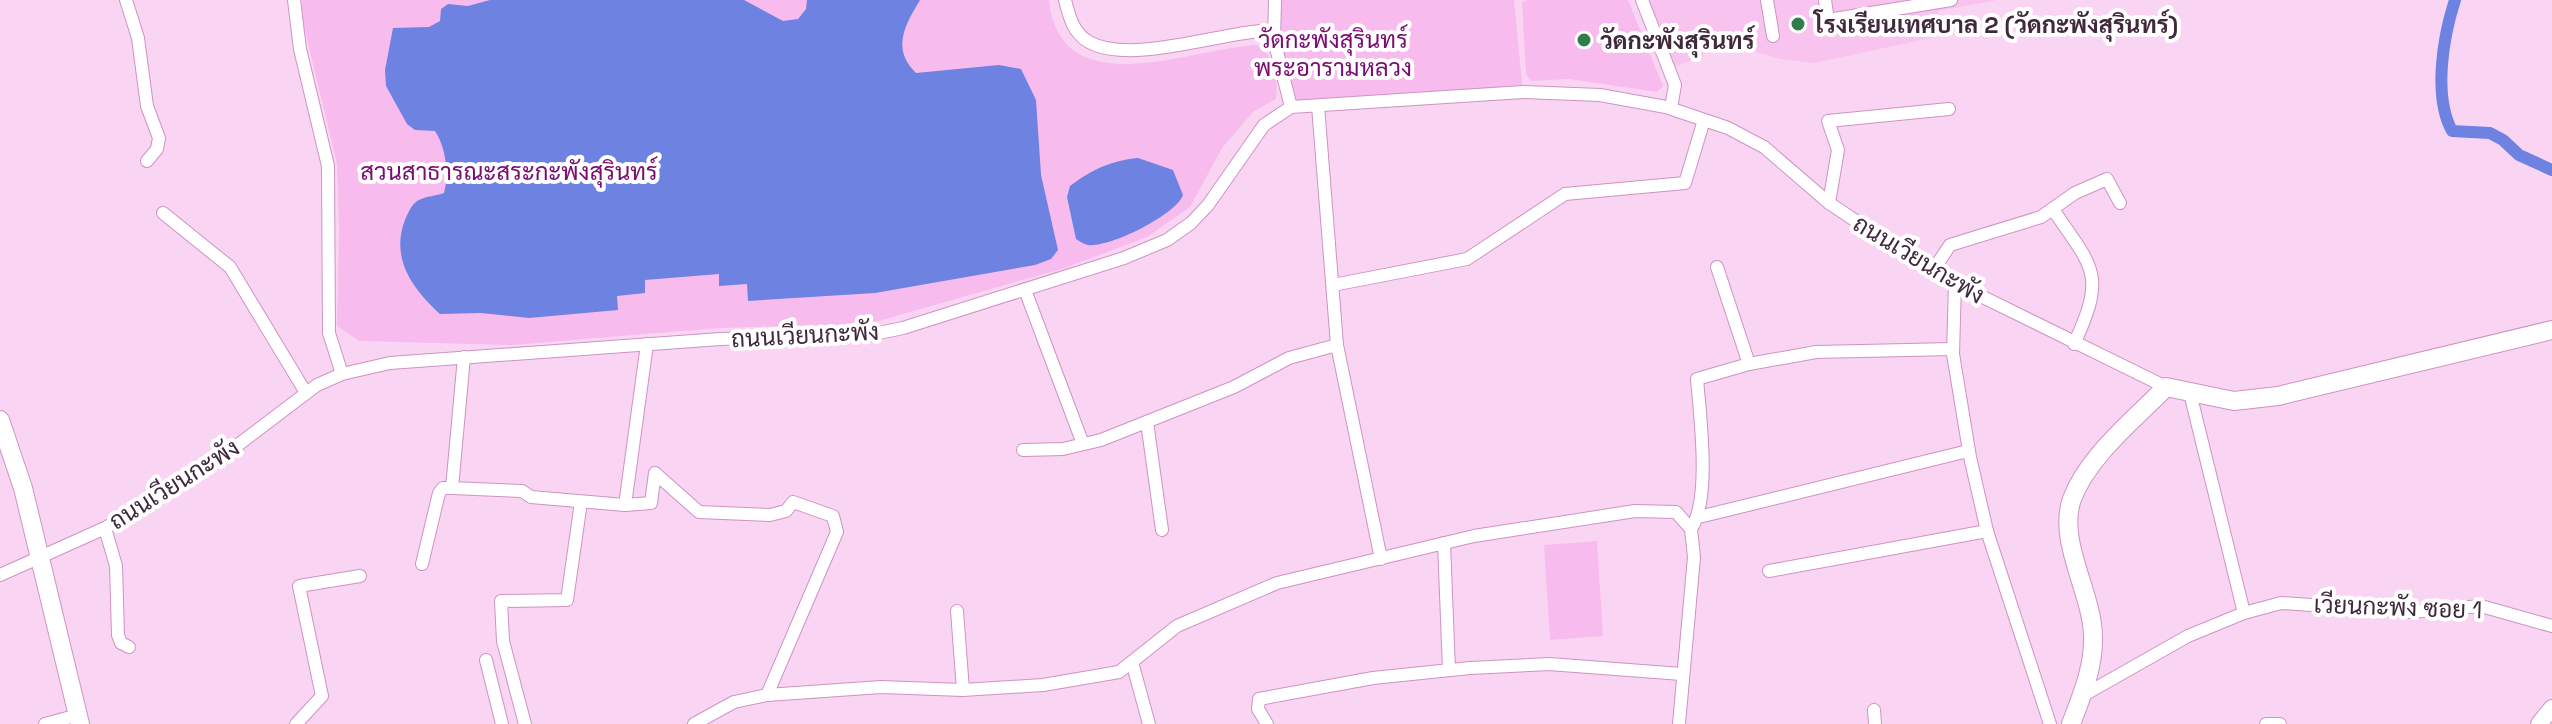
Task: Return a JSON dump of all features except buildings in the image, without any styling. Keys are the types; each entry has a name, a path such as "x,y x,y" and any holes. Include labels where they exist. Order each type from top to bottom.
{"main road":[{"name":"ถนนเวียนกะพัง","path":"2166,387 2234,401 2278,396 2552,330"},
{"path":"2071,724 2092,662 2093,634 2071,536 2068,516 2071,501 2092,467 2166,387"},
{"path":"0,420 23,488 79,720"}],"street":[{"path":"126,0 138,38 147,106 159,138 157,149 147,161"},
{"path":"294,0 300,49 328,166 329,333 342,374"},
{"path":"1065,0 1070,22 1086,41 1111,50 1260,31 1274,40"},
{"path":"1275,0 1274,40 1291,107"},
{"path":"1642,0 1675,85 1671,108"},
{"path":"1767,0 1773,36"},
{"path":"1825,0 1828,20 1951,0"},
{"name":"ถนนเวียนกะพัง","path":"0,575 38,555 105,528 230,451 306,393 342,374 390,363 464,357 647,344 869,335 1025,290 1167,240 1191,223 1208,205 1264,125 1291,107 1523,92 1600,95 1671,108 1764,147 1829,203 1932,272 2166,387"},
{"path":"1318,106 1337,345 1381,559"},
{"path":"1829,203 1838,150 1828,121 1949,109"},
{"path":"1333,285 1467,259 1565,194 1685,183 1704,120"},
{"path":"1932,272 1950,245 2054,211 2075,193 2107,179 2120,203"},
{"path":"2054,211 2085,256 2094,276 2083,324 2074,344"},
{"path":"163,213 230,267 306,393"},
{"path":"1717,267 1749,364"},
{"path":"1955,283 1953,349 1968,451 1987,531 2050,724"},
{"path":"1025,290 1083,444"},
{"path":"625,505 647,344"},
{"path":"1023,450 1083,444 1234,387 1289,358 1337,345"},
{"path":"1691,529 1699,517 1701,448 1697,379 1749,364 1816,352 1953,349"},
{"path":"452,488 464,357"},
{"path":"2190,393 2244,613"},
{"path":"1147,422 1162,530"},
{"path":"1699,517 1968,451"},
{"path":"422,564 439,493 443,488 522,491 531,497 625,505 651,503 655,473 699,512 770,515 786,511 793,502 833,516 837,532 767,695"},
{"path":"525,724 503,641 501,601 567,600 581,502"},
{"path":"694,724 767,695 881,687 963,690 1043,685 1119,672 1177,626 1277,583 1444,543 1635,511 1676,512 1691,529 1694,557 1679,724"},
{"path":"105,528 116,566 118,635 121,643 129,647"},
{"path":"1769,571 1987,531"},
{"path":"1444,543 1449,670"},
{"path":"296,724 322,696 299,586 360,576"},
{"name":"เวียนกะพัง ซอย 1","path":"2082,696 2188,636 2244,613 2281,603 2411,612 2481,606 2552,626"},
{"path":"957,611 963,690"},
{"path":"486,660 502,724"},
{"path":"1132,662 1149,724"},
{"path":"1267,724 1258,709 1259,699 1373,678 1549,664 1682,674"},
{"path":"2539,724 2552,708"},
{"path":"1874,710 1875,724"},
{"path":"45,724 79,720"},
{"path":"2266,724 2281,721 2280,724"}],"shaded area":[{"name":"โรงเรียนเทศบาล 2 (วัดกะพังสุรินทร์)","path":"1648,0 1997,0 1938,11 1940,36 1814,63 1780,59 1738,47 1710,52 1675,67"}],"green space":[{"name":"สวนสาธารณะสระกะพังสุรินทร์","path":"302,0 1049,0 1058,33 1077,53 1102,62 1132,64 1257,45 1272,62 1277,83 1276,99 1254,111 1222,148 1190,207 1147,237 1065,268 868,324 719,328 512,345 359,341 337,326 337,164 302,18"},
{"name":"วัดกะพังสุรินทร์ พระอารามหลวง","path":"1275,0 1514,0 1523,92 1291,107"},
{"path":"1628,0 1663,86 1657,92 1569,79 1531,81 1526,74 1522,2"},
{"path":"1597,541 1603,636 1550,640 1544,545"}],"water":[{"name":"สวนสาธารณะสระกะพังสุรินทร์","path":"490,0 744,0 783,21 798,19 806,9 807,0 920,0 906,28 902,46 908,64 916,73 999,65 1021,69 1036,100 1041,175 1058,250 1051,259 1035,265 875,293 748,301 747,284 719,286 719,274 645,280 645,293 617,296 618,310 529,318 481,313 440,314 413,284 400,248 405,220 412,206 417,201 444,193 444,153 435,131 415,130 407,124 386,86 385,70 393,28 429,27 440,21 441,9 448,4 468,6"},
{"path":"1138,158 1173,170 1183,195 1178,203 1141,229 1111,241 1088,245 1076,239 1067,197 1070,186 1102,167"}],"waterway":[{"path":"2455,0 2444,48 2441,84 2446,117 2452,131 2490,133 2519,155 2552,170"}],"place":[{"name":"โรงเรียนเทศบาล 2 (วัดกะพังสุรินทร์)","path":"1798,24"},
{"name":"วัดกะพังสุรินทร์","path":"1584,40"}]}
